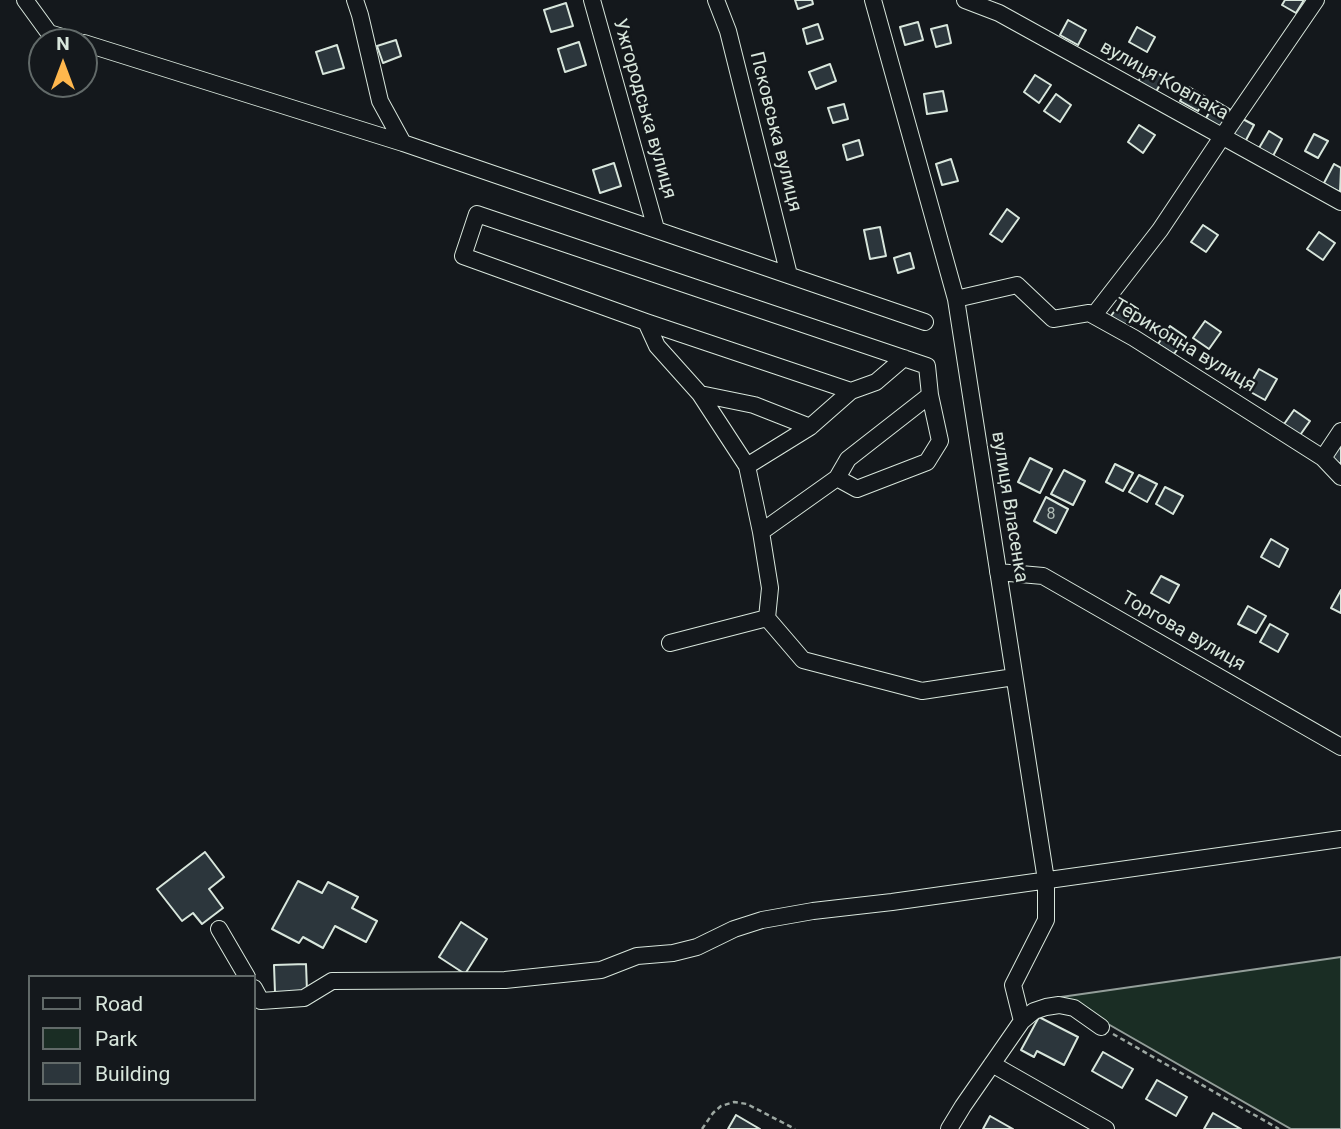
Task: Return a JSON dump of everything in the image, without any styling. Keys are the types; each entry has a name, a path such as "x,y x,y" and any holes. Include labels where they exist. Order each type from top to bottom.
{"street":[{"path":"25,0 45,28"},
{"path":"355,0 380,101 403,142"},
{"name":"Ужгородська вулиця","path":"592,0 656,229"},
{"name":"Псковська вулиця","path":"716,0 728,31 789,275"},
{"name":"вулиця Власенка","path":"873,0 956,299 1046,880 1046,920 1013,985 1022,1021"},
{"name":"вулиця Ковпака","path":"965,0 990,4 999,13 1341,202"},
{"path":"1094,315 1160,230 1316,0"},
{"path":"98,48 403,142 925,322"},
{"path":"837,478 857,489 928,463 940,441 929,395 927,366 477,214 463,256 850,391"},
{"name":"Териконна вулиця","path":"956,299 1017,285 1053,319 1089,313 1094,315 1323,458 1341,477"},
{"path":"646,322 657,346 700,394 747,466 770,588 767,618 803,660 922,691 1014,677"},
{"path":"747,466 810,427 850,391 876,382 904,358"},
{"path":"700,394 754,404 810,427"},
{"path":"761,532 837,478 848,459 929,395"},
{"path":"1323,458 1341,431"},
{"name":"Торгова вулиця","path":"998,572 1043,576 1341,747"},
{"path":"670,643 767,618"},
{"path":"256,992 261,1001 304,998 332,981 505,980 601,970 637,956 673,953 696,947 734,929 762,920 1341,839"},
{"path":"219,929 246,975"},
{"path":"949,1129 1022,1021 1034,1012 1059,1005 1074,1008 1101,1027"},
{"path":"992,1064 1106,1129"}],"path":[{"path":"1101,1027 1279,1129"},
{"path":"702,1129 713,1112 734,1102 747,1104 795,1129"}],"green space":[{"path":"1341,957 1341,1129 1291,1129 1061,997"}],"building":[{"path":"795,0 812,0 813,4 798,9"},
{"path":"1285,0 1304,0 1296,13 1282,5"},
{"path":"566,3 573,26 551,32 544,10"},
{"path":"1068,20 1086,30 1078,45 1060,35"},
{"path":"918,22 923,40 905,45 900,27"},
{"path":"818,24 823,39 807,44 803,29"},
{"path":"947,25 951,43 936,47 931,29"},
{"path":"1137,27 1155,37 1147,52 1129,42"},
{"path":"396,40 401,56 383,63 377,46"},
{"path":"579,42 586,65 565,72 558,49"},
{"path":"337,45 344,68 323,74 316,52"},
{"path":"830,64 836,81 816,89 809,72"},
{"path":"1147,67 1164,77 1156,92 1138,82"},
{"path":"1035,75 1051,85 1039,103 1024,92"},
{"path":"1189,87 1206,97 1198,111 1180,101"},
{"path":"943,91 947,111 927,114 924,94"},
{"path":"1056,94 1071,105 1060,122 1044,111"},
{"path":"1216,101 1231,110 1220,127 1206,118"},
{"path":"844,104 848,119 833,123 828,108"},
{"path":"1241,118 1254,125 1245,142 1232,135"},
{"path":"1139,125 1155,135 1143,153 1128,142"},
{"path":"1269,131 1282,139 1273,156 1259,148"},
{"path":"1314,134 1328,141 1318,158 1305,151"},
{"path":"859,140 863,155 847,160 843,145"},
{"path":"951,159 958,181 942,185 936,164"},
{"path":"614,163 621,186 600,193 593,170"},
{"path":"1334,164 1341,168 1340,192 1324,183"},
{"path":"1007,209 1019,218 1002,242 990,234"},
{"path":"1203,225 1218,235 1206,252 1191,242"},
{"path":"880,227 886,256 870,259 864,230"},
{"path":"1319,232 1335,243 1323,260 1307,249"},
{"path":"910,253 914,268 898,273 894,258"},
{"path":"1123,299 1138,309 1126,327 1111,316"},
{"path":"1205,321 1221,332 1209,349 1193,338"},
{"path":"1170,326 1186,337 1174,354 1158,344"},
{"path":"1259,369 1277,379 1265,400 1247,390"},
{"path":"1294,410 1310,421 1298,438 1282,427"},
{"path":"1341,438 1341,464 1329,458"},
{"path":"1030,458 1052,469 1040,493 1018,482"},
{"path":"1115,464 1133,473 1123,491 1106,482"},
{"path":"1064,470 1085,481 1073,505 1051,494"},
{"path":"1139,475 1157,484 1147,502 1129,492"},
{"path":"1165,487 1183,496 1173,514 1156,504"},
{"path":"1046,497 1068,509 1056,533 1034,521"},
{"path":"1271,539 1288,549 1279,567 1261,557"},
{"path":"1161,576 1179,585 1169,603 1151,593"},
{"path":"1341,590 1341,613 1331,608"},
{"path":"1248,606 1266,616 1256,633 1238,624"},
{"path":"1270,624 1288,634 1278,652 1260,642"},
{"path":"205,852 224,877 209,889 223,908 202,924 193,913 182,921 157,889"},
{"path":"298,881 322,893 328,882 358,897 352,908 377,921 366,942 335,926 323,948 303,937 299,943 272,929"},
{"path":"461,922 487,939 465,974 439,957"},
{"path":"306,964 307,991 275,993 274,965"},
{"path":"1039,1017 1078,1037 1064,1065 1037,1051 1034,1057 1021,1050"},
{"path":"1103,1052 1133,1069 1122,1088 1092,1071"},
{"path":"1157,1080 1187,1097 1176,1116 1146,1099"},
{"path":"1213,1113 1241,1129 1204,1129"},
{"path":"736,1115 760,1129 728,1129"},
{"path":"990,1116 1013,1129 983,1129"}]}
